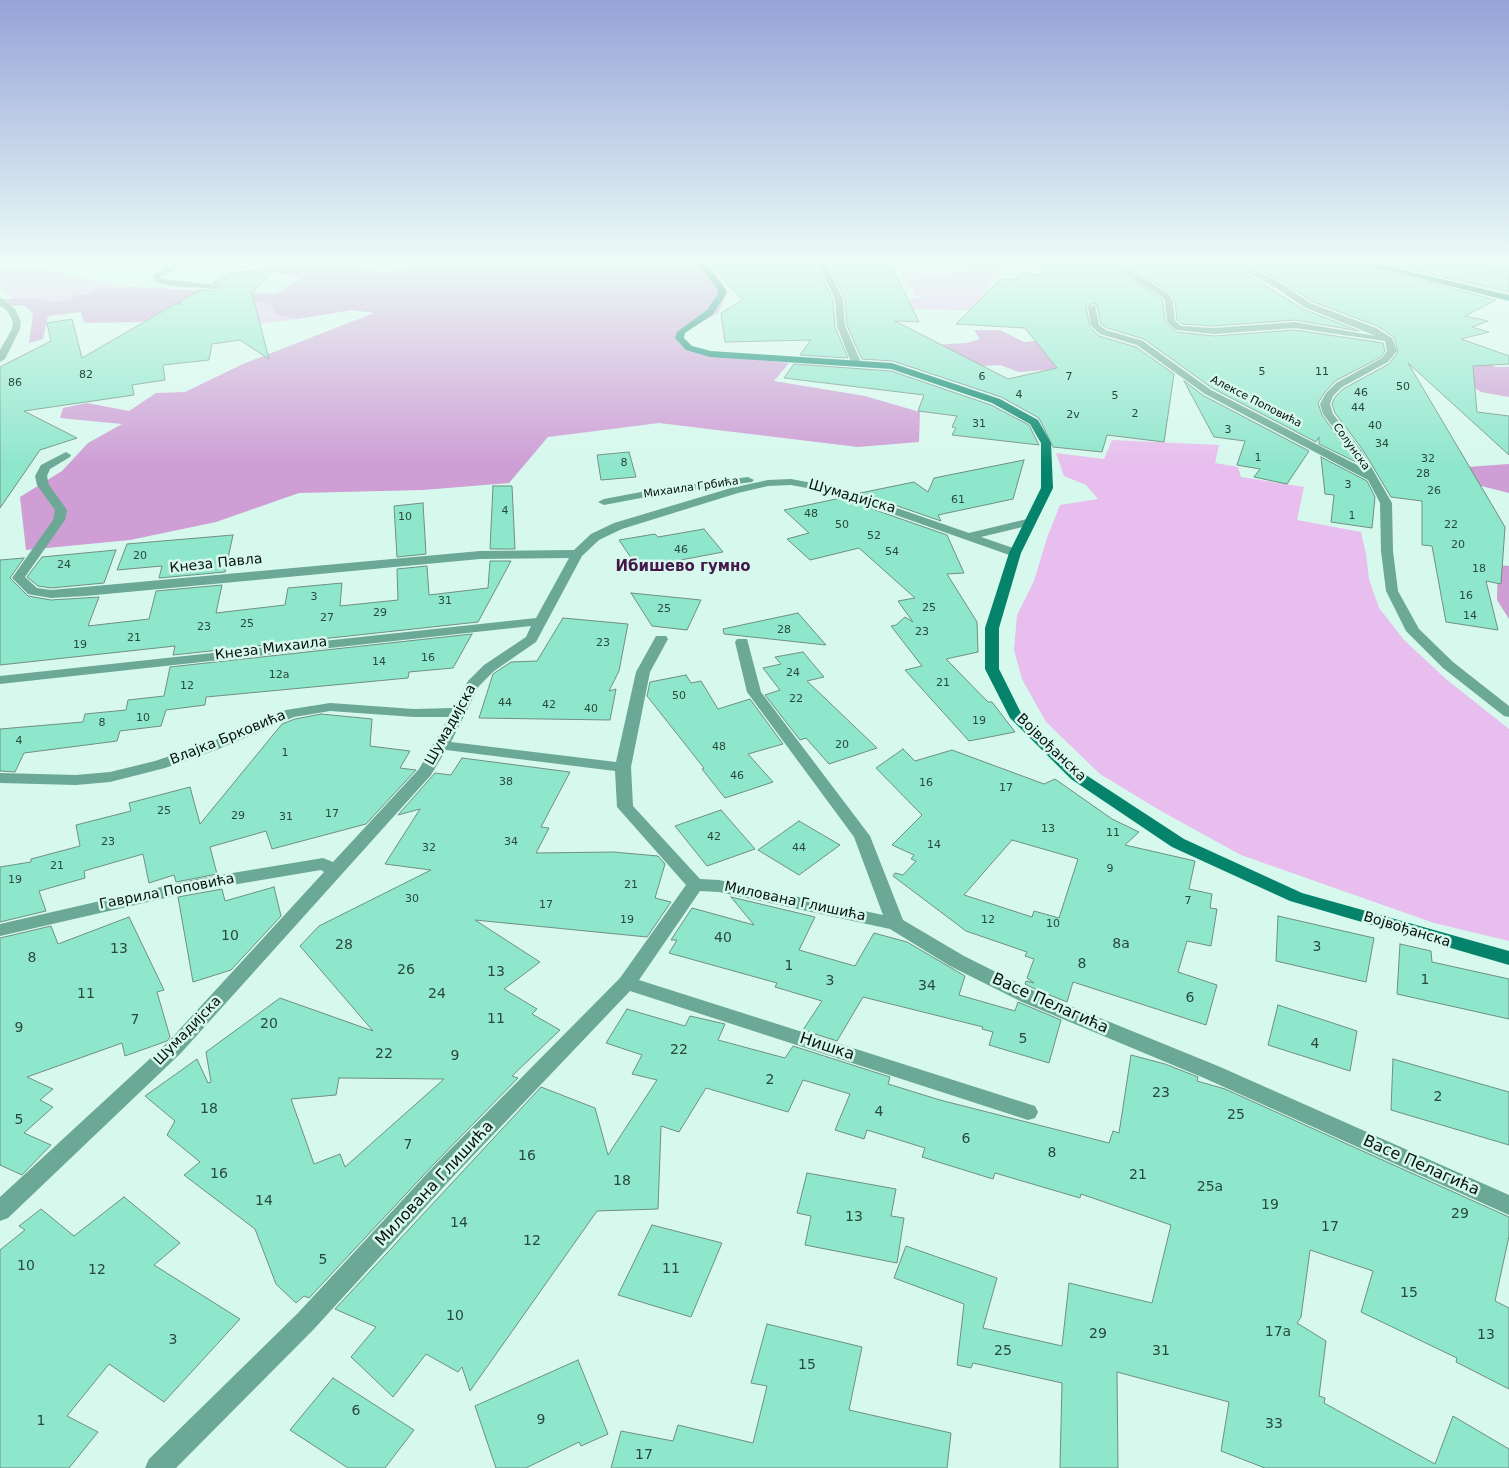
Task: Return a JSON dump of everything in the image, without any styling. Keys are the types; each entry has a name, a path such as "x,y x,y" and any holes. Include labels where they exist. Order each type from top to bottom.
{"street":[{"path":"0,359 13,330"},
{"name":"Војвођанска","path":"685,330 681,332 679,338 683,344 697,351 710,354 856,362 892,366 996,400 1034,422 1046,444 1047,488 1016,552 992,628 992,669 1015,715 1077,776 1178,843 1296,897 1509,958"},
{"path":"842,330 856,362"},
{"name":"Алексе Поповића","path":"1099,330 1140,343 1208,392 1299,438 1373,479"},
{"path":"1192,330 1214,332 1243,330"},
{"path":"1323,330 1389,340"},
{"path":"1372,330 1389,340"},
{"name":"Солунска","path":"1389,340 1392,352 1386,360 1339,385 1324,404 1328,414 1357,451 1386,503 1387,551 1392,590 1413,631 1448,665 1509,713"},
{"name":"Кнеза Павла","path":"66,455 45,467 41,476 43,485 61,510 59,520 18,578 33,591 51,594 85,592 480,554 577,554"},
{"name":"Михаила Грбића","path":"604,502 722,482 757,479 779,482"},
{"name":"Шумадијска","path":"0,1211 174,1048 425,772 442,745 474,684 482,674 531,639 577,554 595,537 618,526 735,490 779,482 804,483 835,490 1016,552"},
{"path":"971,536 1031,522"},
{"name":"Кнеза Михаила","path":"0,680 542,620"},
{"path":"661,639 642,672 623,767 625,807 695,885"},
{"path":"742,642 754,692 862,836 895,924"},
{"name":"Влајка Брковића","path":"0,778 76,780 110,778 160,765 211,747 291,713 330,707 414,713 458,712"},
{"path":"442,745 623,767"},
{"name":"Гаврила Поповића","path":"0,930 188,886 323,864 335,870"},
{"name":"Милована Глишића","path":"158,1468 306,1321 442,1173 627,983 695,885 719,886 895,924"},
{"name":"Васе Пелагића","path":"895,924 957,960 1030,997 1210,1072 1509,1205"},
{"name":"Нишка","path":"627,983 1028,1112"}],"shaded area":[{"path":"31,330 45,330 43,339 29,343"},
{"path":"332,330 690,330 675,338 706,354 789,363 774,381 865,396 920,412 919,442 858,447 659,423 548,437 509,483 423,490 299,493 216,522 130,540 26,550 20,497 62,471 88,443 122,424 60,418 63,408 87,403 129,411 156,393 185,392 243,364"},
{"path":"974,330 1000,330 1024,342 1060,339 1057,369 1019,372 1000,365 982,366 933,345 967,343 980,339"},
{"path":"1467,349 1495,367 1509,367 1509,397 1481,392 1447,370"},
{"path":"1112,440 1219,445 1215,463 1238,467 1241,477 1304,487 1297,520 1361,532 1369,579 1379,608 1404,640 1446,679 1509,729 1509,941 1434,923 1241,855 1161,811 1100,774 1046,722 1022,679 1014,650 1017,615 1034,581 1047,538 1060,505 1098,499 1086,485 1064,476 1056,453 1104,459"},
{"path":"1509,464 1509,493 1477,485 1453,468"},
{"path":"1498,565 1509,566 1509,619 1497,600"}],"building":[{"path":"48,330 75,330 82,358 131,330 261,330 269,359 240,340 212,344 209,360 163,365 165,380 132,385 134,395 24,411 77,438 40,450 0,508 0,367 51,341"},
{"path":"723,330 836,330 848,358 800,355 811,340 725,342"},
{"path":"849,330 912,330 1008,379 1057,368 1026,330 1093,330 1099,336 1136,347 1174,374 1164,442 1107,435 1102,452 1053,447 1039,418 1001,397 893,361 862,359"},
{"path":"1112,330 1173,330 1176,332 1214,336 1295,330 1383,343 1385,351 1381,357 1335,381 1318,403 1322,415 1356,462 1319,444 1319,437 1316,442 1212,388 1144,339"},
{"path":"1382,330 1481,330 1489,332 1461,339 1509,356 1509,364 1473,366 1477,412 1509,416 1509,455 1408,363 1505,527 1501,584 1486,581 1498,630 1446,622 1432,546 1422,545 1422,501 1391,497 1363,450 1335,413 1332,404 1335,397 1343,389 1389,364 1398,352 1394,337"},
{"path":"794,364 891,371 991,405 1029,425 1039,445 952,435 956,428 952,427 957,416 918,411 924,395 784,378"},
{"path":"1184,381 1204,396 1309,451 1287,484 1254,477 1260,469 1237,465 1245,441 1214,437"},
{"path":"629,452 636,477 601,480 597,455"},
{"path":"1321,457 1367,481 1375,497 1372,528 1331,522 1334,495 1325,494"},
{"path":"1024,460 1013,499 938,515 941,521 860,493 914,482 928,492 934,478"},
{"path":"493,486 512,486 515,549 490,549"},
{"path":"841,498 947,535 964,573 947,574 977,622 978,652 946,659 988,702 992,702 1015,732 969,741 905,670 922,666 891,626 896,625 905,617 913,622 898,601 915,598 859,548 810,560 787,539 809,533 784,510"},
{"path":"423,503 426,554 397,557 394,506"},
{"path":"704,529 723,552 638,568 619,540 655,534 658,537"},
{"path":"233,535 225,572 159,578 162,566 117,570 127,544"},
{"path":"116,550 104,583 51,588 38,586 27,577 42,557"},
{"path":"24,558 10,578 28,596 51,600 99,597 88,626 149,619 156,591 222,585 216,613 285,605 288,588 342,583 340,606 398,600 397,569 427,566 429,595 488,588 490,561 511,561 478,622 173,655 175,646 0,665 0,560"},
{"path":"631,593 701,600 687,630 652,626"},
{"path":"798,613 826,645 724,634 723,629"},
{"path":"563,618 628,624 619,671 609,691 616,689 610,720 479,718 493,674 511,662 537,661"},
{"path":"472,634 453,668 409,672 408,678 206,697 205,705 166,710 161,726 120,731 117,741 24,753 15,772 0,771 0,729 83,722 85,714 126,710 128,700 164,696 170,667"},
{"path":"803,652 824,677 807,681 877,748 829,764 806,738 800,740 765,695 780,690 763,668 781,664 775,657"},
{"path":"686,675 691,683 701,681 718,709 750,699 783,744 748,754 773,782 725,798 702,769 704,768 647,696 650,682"},
{"path":"321,714 372,719 370,746 410,751 400,768 416,770 366,824 272,849 266,831 210,847 217,874 176,882 174,875 149,883 143,854 84,871 85,878 39,891 46,911 0,922 0,867 31,862 31,859 80,846 76,825 131,811 129,803 190,787 200,824 282,724 295,719"},
{"path":"903,749 915,761 952,750 1044,784 1055,779 1112,819 1139,832 1125,845 1195,861 1189,889 1212,894 1210,908 1217,909 1211,946 1187,941 1178,972 1217,985 1206,1025 1073,982 1067,1002 1025,984 1026,981 1034,983 1027,978 1034,959 1025,956 1027,952 966,931 893,876 895,873 903,875 916,861 911,859 914,855 892,845 922,815 876,768","holes":["1012,840 1078,859 1059,918 1034,911 1032,917 964,895"]},
{"path":"462,758 570,772 541,827 549,828 536,853 613,852 658,856 665,864 655,898 671,902 647,937 475,920 540,962 504,989 537,1009 532,1014 560,1030 512,1076 518,1078 433,1165 309,1298 304,1296 296,1303 276,1284 255,1229 184,1175 200,1162 167,1135 175,1121 145,1096 197,1059 208,1083 211,1082 206,1052 280,998 373,1031 300,946 319,926 431,870 385,864 420,809 398,815 435,773 451,775","holes":["339,1078 444,1079 345,1167 340,1154 314,1164 291,1099 336,1095"]},
{"path":"721,810 755,849 707,866 675,826"},
{"path":"799,821 840,845 799,875 758,850"},
{"path":"274,887 281,916 231,970 193,982 178,897 222,889 225,901"},
{"path":"731,897 815,917 799,950 855,966 874,933 907,942 965,976 959,995 1015,1011 1018,1002 1061,1020 1049,1063 989,1045 993,1032 982,1029 983,1027 863,997 837,1041 803,1030 822,1001 775,987 777,983 669,953 677,940 671,940 692,908 754,925"},
{"path":"1278,916 1374,938 1366,982 1276,961"},
{"path":"129,917 164,990 157,992 170,1037 167,1041 125,1056 122,1043 27,1077 53,1089 40,1100 53,1107 24,1133 51,1145 22,1175 0,1165 0,938 51,926 58,944"},
{"path":"1400,944 1431,951 1432,962 1509,979 1509,1019 1397,994"},
{"path":"1278,1005 1357,1031 1350,1071 1268,1045"},
{"path":"627,1009 685,1026 690,1016 725,1024 718,1040 785,1058 793,1046 890,1077 888,1084 940,1100 1109,1143 1113,1131 1119,1133 1131,1055 1165,1064 1198,1077 1197,1081 1225,1089 1509,1217 1509,1236 1495,1301 1509,1308 1509,1389 1456,1362 1457,1358 1361,1312 1373,1271 1310,1250 1301,1317 1297,1323 1326,1341 1319,1396 1325,1398 1324,1403 1435,1464 1453,1416 1509,1449 1509,1468 1265,1468 1221,1451 1229,1402 1117,1372 1118,1468 1060,1468 1062,1383 973,1363 971,1368 957,1365 964,1304 894,1278 906,1246 997,1278 983,1328 1062,1346 1069,1283 1152,1303 1171,1225 1081,1194 1080,1198 995,1173 993,1179 922,1157 925,1148 867,1130 864,1139 835,1130 850,1094 803,1080 788,1112 706,1088 679,1132 661,1126 658,1209 597,1211 470,1391 462,1367 458,1372 426,1354 393,1397 351,1357 376,1327 335,1309 541,1087 595,1108 608,1155 657,1080 632,1074 642,1055 606,1043"},
{"path":"1393,1059 1509,1092 1509,1145 1391,1110"},
{"path":"807,1173 896,1189 891,1216 904,1218 897,1263 805,1245 811,1216 797,1213"},
{"path":"124,1197 180,1243 154,1265 240,1319 164,1402 109,1364 67,1416 98,1432 69,1468 0,1468 0,1250 25,1230 19,1226 41,1209 74,1236"},
{"path":"652,1225 722,1243 691,1317 618,1295"},
{"path":"767,1324 862,1347 849,1410 951,1433 947,1468 611,1468 621,1431 673,1441 678,1425 753,1443 767,1386 751,1383"},
{"path":"578,1360 608,1434 581,1446 579,1442 526,1468 496,1468 475,1406"},
{"path":"333,1378 414,1430 385,1468 348,1468 290,1430"}],"district":[{"name":"Ибишево гумно","path":"683,567"}]}
